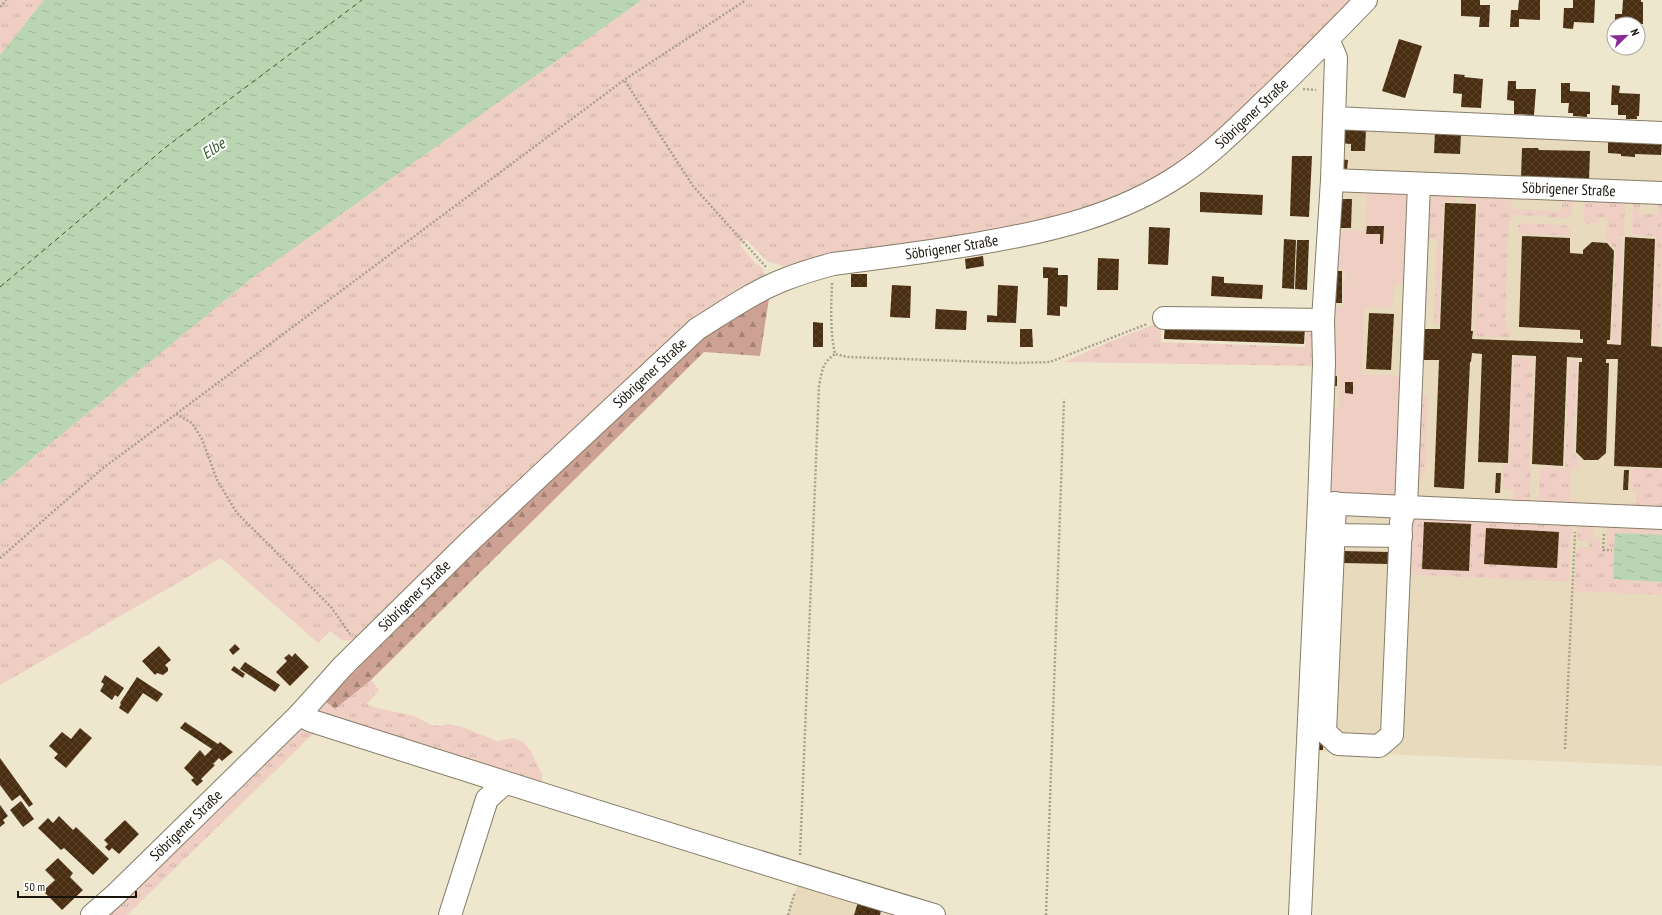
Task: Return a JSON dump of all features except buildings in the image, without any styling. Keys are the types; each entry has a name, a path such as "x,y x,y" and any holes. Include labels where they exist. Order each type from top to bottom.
{"street":[{"name":"Söbrigener Straße","path":"92,915 116,895 299,715 360,650 468,543 697,330 739,303 785,279 833,264 926,252 1040,233 1070,225 1125,205 1154,191 1182,174 1228,137 1366,0"},
{"path":"1300,915 1327,503 1323,320 1332,180 1336,58 1328,39"},
{"path":"1334,118 1662,133"},
{"name":"Söbrigener Straße","path":"1332,180 1662,192"},
{"path":"1327,503 1333,535 1325,732 1338,744 1379,746 1392,735 1401,522 1406,506 1419,184"},
{"path":"1164,318 1323,320"},
{"path":"1327,503 1662,518"},
{"path":"1333,535 1401,536"},
{"path":"299,715 312,721 505,783 934,915"},
{"path":"450,915 487,799 505,783"}],"path":[{"path":"0,7 6,0"},
{"path":"0,558 103,468 624,80 746,0"},
{"path":"624,80 693,186 763,265 785,279"},
{"path":"1296,89 1335,91"},
{"path":"833,264 831,303 833,346 835,354"},
{"path":"788,915 800,875 820,386 823,367 827,360 835,354 848,357 967,362 1050,362 1164,318"},
{"path":"1046,915 1064,399"},
{"path":"176,414 192,423 202,439 217,480 237,513 332,607 360,650"},
{"path":"1565,749 1576,514"},
{"path":"1604,539 1603,550 1612,550"}],"shaded area":[{"path":"1339,126 1662,138 1662,766 1312,751"},
{"path":"804,871 951,915 787,915"}],"green space":[{"path":"0,0 44,0 0,55"},
{"path":"642,0 1357,0 1225,131 1150,185 1070,217 791,269 767,261 746,239 740,245 755,263 763,268 765,276 361,639 343,641 330,631 318,643 221,558 0,685 0,485 252,278"},
{"path":"1367,188 1405,189 1408,194 1407,284 1394,284 1393,307 1364,308 1362,375 1404,375 1398,490 1395,495 1389,497 1328,495 1330,409 1339,409 1339,374 1332,373 1335,307 1344,307 1345,269 1337,268 1339,231 1364,231 1366,222"},
{"path":"1438,194 1455,194 1456,201 1443,201 1439,323 1434,323 1437,239 1421,238 1424,214 1431,198"},
{"path":"1511,194 1512,209 1562,211 1562,199 1571,198 1573,202 1572,214 1568,218 1518,215 1512,217 1509,221 1505,321 1507,330 1511,334 1510,338 1475,336 1475,328 1473,328 1478,203 1463,202 1464,195"},
{"path":"1640,199 1640,214 1658,214 1658,200 1662,200 1660,344 1653,344 1656,236 1632,235 1633,202"},
{"path":"1584,200 1623,200 1625,205 1624,235 1622,235 1619,343 1612,343 1616,251 1606,238 1607,218 1598,217 1597,224 1590,223 1590,225 1585,223 1583,220"},
{"path":"1522,223 1566,225 1570,228 1572,236 1521,234 1517,227"},
{"path":"769,299 760,356 704,352 371,680 335,709 325,701 475,552 702,340 733,319"},
{"path":"1161,322 1161,342 1305,347 1306,327 1313,332 1319,366 1064,362 1109,342"},
{"path":"1514,357 1534,357 1529,467 1531,467 1530,500 1527,503 1513,504 1514,490 1503,489 1503,465 1509,465"},
{"path":"1569,360 1577,360 1573,453 1579,459 1579,470 1570,470 1570,500 1580,501 1579,505 1540,503 1540,467 1565,468"},
{"path":"1415,396 1428,396 1425,475 1419,478 1417,478"},
{"path":"1631,468 1662,469 1662,510 1623,505 1623,503 1636,503 1636,491 1630,491"},
{"path":"1422,513 1572,519 1569,582 1403,574 1407,530 1413,520"},
{"path":"1578,519 1594,524 1592,539 1600,539 1600,548 1606,548 1607,523 1662,522 1662,535 1615,533 1613,579 1662,582 1662,595 1574,591 1576,552 1578,552 1579,547 1589,547 1589,542 1577,540"},
{"path":"371,680 379,690 367,704 377,708 414,716 431,725 440,726 448,724 465,728 497,741 513,738 523,742 531,751 542,775 542,782 536,786 318,732 310,737 127,915 105,915 325,701 335,709"}],"water":[{"name":"Elbe","path":"44,0 642,0 252,278 0,485 0,55"},
{"path":"1615,533 1662,535 1662,582 1613,579"}],"ferry route":[{"path":"0,287 166,147 362,0"}]}
